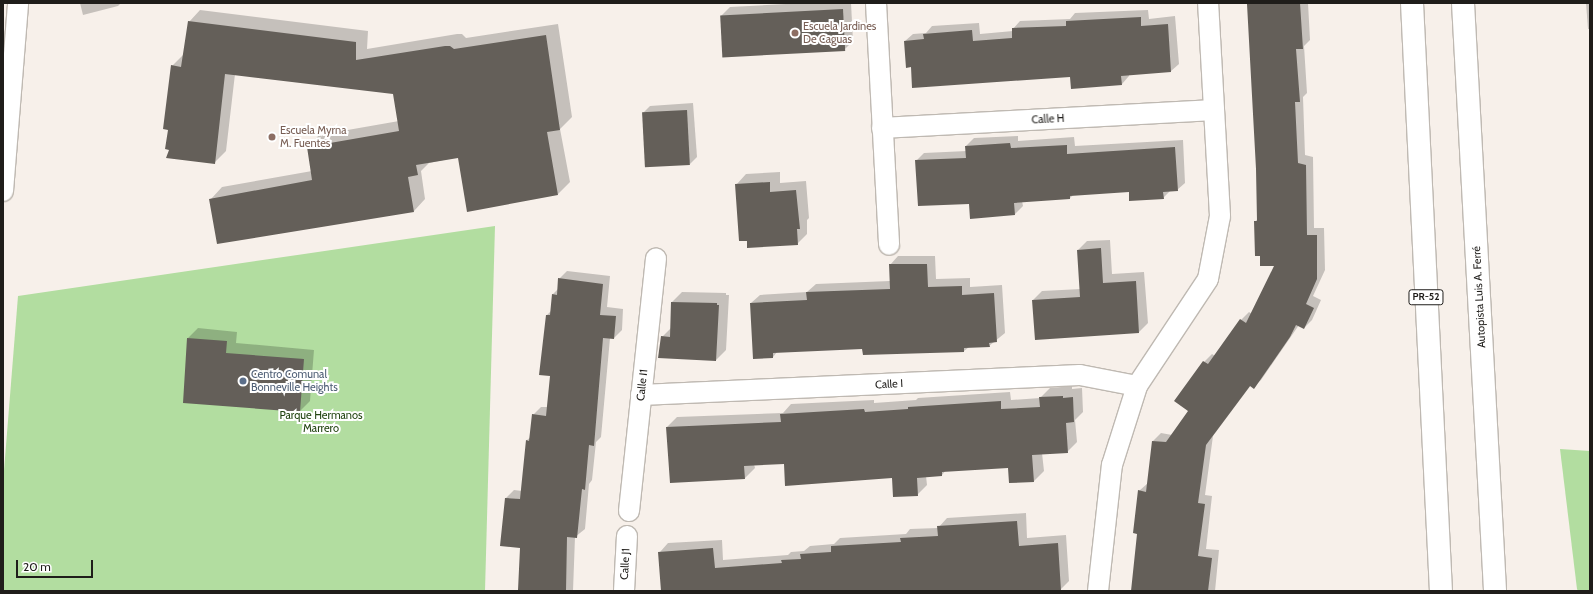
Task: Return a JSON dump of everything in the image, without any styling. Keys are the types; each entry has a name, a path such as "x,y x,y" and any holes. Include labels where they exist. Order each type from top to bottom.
{"highway":[{"name":"PR-52","path":"1412,3 1441,591"},
{"name":"Autopista Luis A. Ferré","path":"1463,3 1495,591"}],"street":[{"path":"3,192 18,3"},
{"path":"876,3 889,245"},
{"path":"1098,591 1112,465 1137,386 1208,279 1220,216 1208,3"},
{"name":"Calle H","path":"882,128 1214,110"},
{"name":"Calle I1","path":"629,511 656,258"},
{"name":"Calle I","path":"641,395 1080,375 1137,386"},
{"name":"Calle J1","path":"624,591 627,536"}],"green space":[{"name":"Parque Hermanos Marrero","path":"495,226 485,591 4,591 3,483 18,296"},
{"path":"1560,449 1590,451 1590,591 1578,591 1577,589"}],"building":[{"path":"1300,3 1303,49 1296,49 1300,102 1295,102 1298,163 1306,165 1307,235 1317,235 1317,279 1306,304 1314,308 1304,329 1296,325 1290,337 1254,389 1250,386 1206,445 1198,503 1205,504 1198,556 1212,558 1208,591 1131,591 1137,534 1133,533 1138,490 1146,492 1152,441 1166,442 1188,411 1174,401 1203,361 1208,364 1240,319 1246,323 1274,266 1260,266 1260,256 1255,256 1254,221 1257,221 1256,169 1247,4"},
{"path":"843,9 845,51 722,57 720,15"},
{"path":"1141,17 1141,26 1168,24 1171,72 1121,76 1122,85 1071,89 1070,77 912,88 911,67 906,68 904,41 924,39 923,34 972,30 973,41 1012,38 1012,28 1066,26 1066,21"},
{"path":"188,21 356,42 356,60 445,46 450,46 454,49 546,35 560,130 547,132 558,195 467,212 458,158 416,165 418,175 408,177 414,212 217,244 209,199 312,180 307,147 399,131 393,94 225,74 215,164 166,158 169,150 165,149 168,130 163,129 171,65 181,67"},
{"path":"687,110 690,165 645,167 642,112"},
{"path":"1010,143 1011,148 1067,145 1067,154 1175,147 1178,191 1163,192 1164,199 1129,201 1129,192 1070,196 1070,199 1014,203 1015,215 970,219 969,204 918,206 915,160 966,158 965,146"},
{"path":"770,182 770,192 796,190 800,229 797,229 798,245 747,248 747,241 739,241 735,184"},
{"path":"1101,248 1103,283 1136,281 1139,333 1035,340 1032,300 1080,297 1077,250"},
{"path":"889,264 927,264 928,287 962,286 962,295 994,293 997,342 989,343 990,347 964,348 964,352 863,355 862,349 773,353 773,358 753,359 750,303 807,300 806,292 890,289"},
{"path":"558,278 603,284 600,315 616,316 614,339 603,338 594,446 589,445 585,490 582,489 577,538 567,537 566,591 518,590 520,548 500,546 505,498 520,499 526,440 529,441 532,414 546,416 550,376 539,375 546,315 550,315 552,294 557,295"},
{"path":"671,302 717,303 717,305 719,305 716,361 658,358 661,336 670,337"},
{"name":"Centro Comunal Bonneville Heights","path":"187,338 227,341 226,353 304,359 300,412 183,403"},
{"path":"1063,396 1063,398 1073,397 1074,422 1066,423 1068,453 1032,455 1034,482 1009,483 1008,468 942,472 942,476 917,478 918,496 893,497 892,478 785,486 784,464 744,466 745,479 670,483 666,427 781,422 780,414 864,409 865,412 908,409 908,407 1001,401 1001,409 1040,407 1039,397"},
{"path":"1017,521 1019,546 1058,543 1061,591 661,591 658,552 713,548 715,568 782,563 781,560 801,559 800,554 831,552 831,546 901,542 900,538 938,536 937,526"}],"place":[{"name":"Escuela Jardines De Caguas","path":"795,33"},
{"name":"Escuela Myrna M. Fuentes","path":"272,137"},
{"name":"Centro Comunal Bonneville Heights","path":"243,381"}]}
